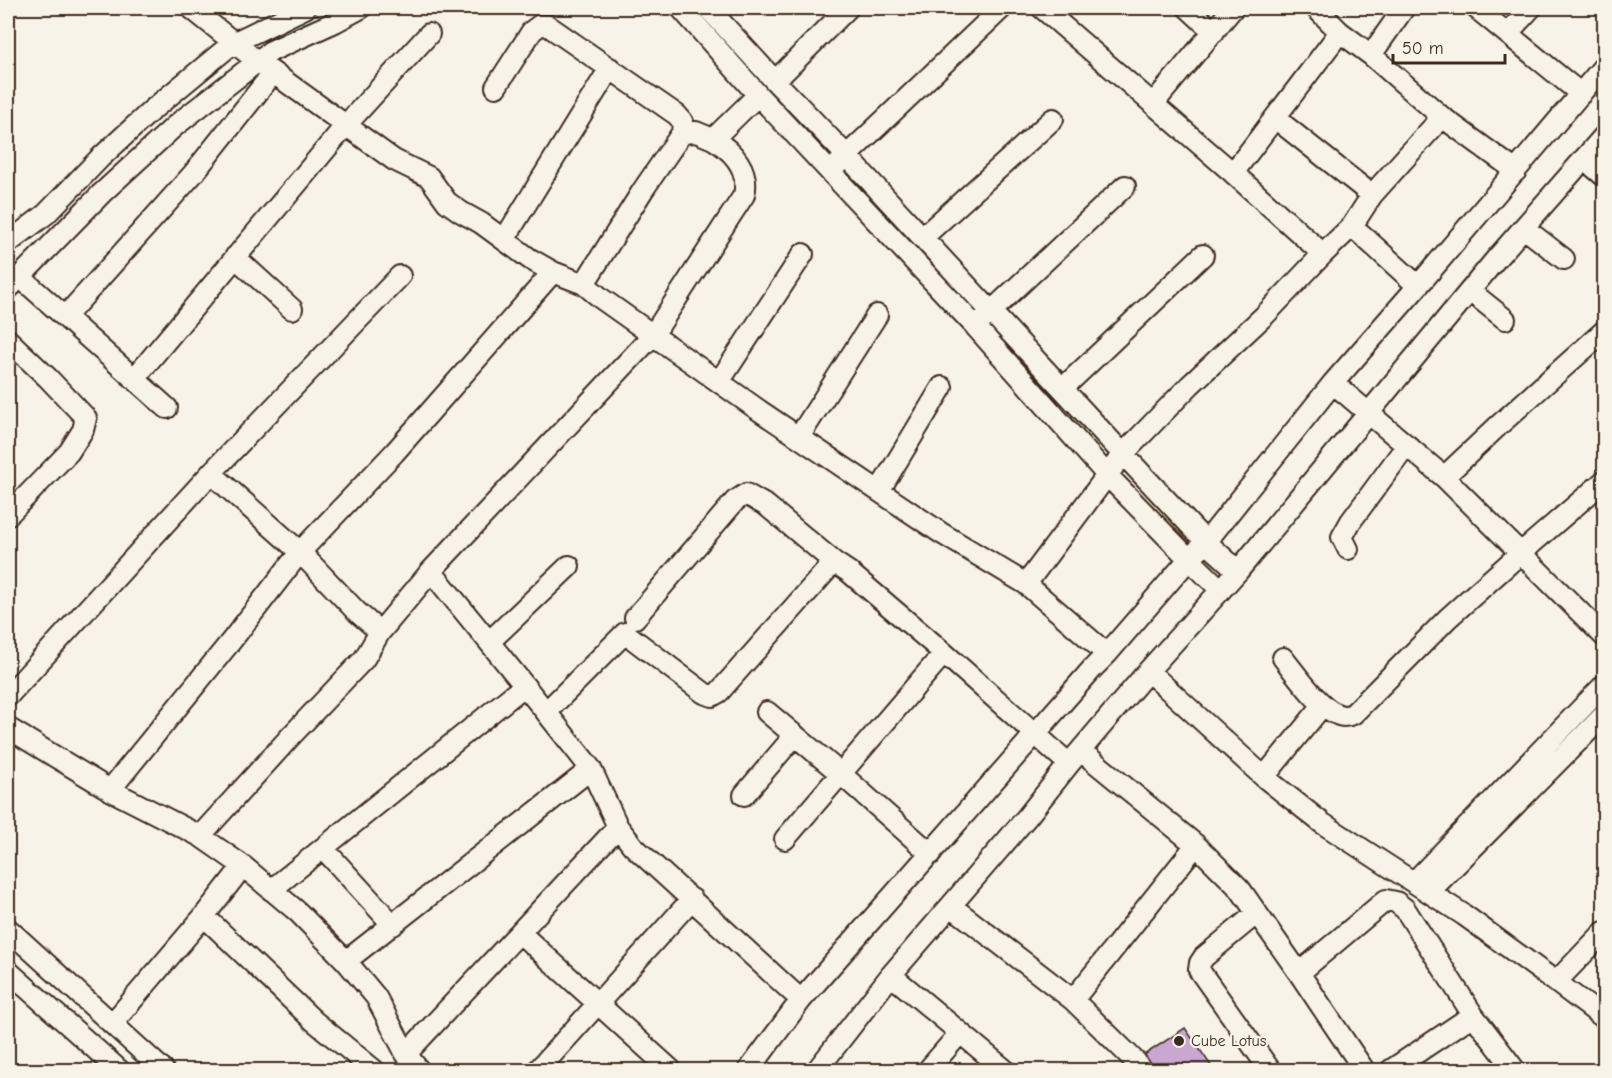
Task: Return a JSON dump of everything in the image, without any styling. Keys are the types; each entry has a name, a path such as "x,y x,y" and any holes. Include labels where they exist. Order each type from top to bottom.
{"street":[{"path":"190,8 273,73 394,160 429,177 447,202 461,212 553,272 584,284 799,437 941,533 1026,584 1107,654"},
{"path":"8,242 46,214 100,158 152,110 233,43 305,8"},
{"path":"167,408 65,317 13,283 102,193 176,125 271,51 361,8"},
{"path":"681,8 758,95 975,327 1107,475 1221,590"},
{"path":"708,8 1123,454 1206,542 1238,571"},
{"path":"775,81 848,8"},
{"path":"830,172 1002,8"},
{"path":"1042,8 1323,254"},
{"path":"1188,8 1214,32"},
{"path":"1153,104 1233,8"},
{"path":"1316,8 1340,32 1371,55 1442,117 1516,171"},
{"path":"1371,55 1404,8"},
{"path":"1476,8 1581,94"},
{"path":"1508,33 1531,8"},
{"path":"496,87 532,31 540,24 547,25 677,115 682,122 682,133 584,284"},
{"path":"1233,173 1340,32"},
{"path":"134,379 346,125 429,33"},
{"path":"749,1071 801,1000 1206,542 1334,383 1605,66"},
{"path":"504,240 610,68"},
{"path":"65,317 193,174 273,73"},
{"path":"713,139 758,95"},
{"path":"1026,584 1123,454 1352,226 1372,195 1442,117"},
{"path":"1275,118 1372,195"},
{"path":"922,238 1053,119"},
{"path":"200,836 364,659 380,632 431,571 653,335 744,195 746,184 741,166 727,148 696,132 682,133"},
{"path":"817,1071 891,975 1027,817 1148,671 1238,571 1470,291 1605,136"},
{"path":"1584,159 1605,176"},
{"path":"975,327 1125,186"},
{"path":"1352,226 1418,286"},
{"path":"1524,228 1564,259"},
{"path":"719,382 803,254"},
{"path":"1063,388 1203,255"},
{"path":"235,257 292,309"},
{"path":"110,790 300,552 394,453 553,272"},
{"path":"8,696 211,473 400,276"},
{"path":"1470,291 1505,319"},
{"path":"799,437 877,315"},
{"path":"1444,477 1605,331"},
{"path":"8,340 86,418 83,430 69,452 8,515"},
{"path":"1334,383 1444,477 1605,636"},
{"path":"879,491 942,387"},
{"path":"1348,549 1342,537 1351,521 1407,445"},
{"path":"211,473 300,552 356,611 380,632"},
{"path":"1283,658 1323,705 1338,715 1346,717 1353,714 1448,618 1605,481"},
{"path":"635,618 735,501 746,494 766,506 849,572 1035,734 1075,757 1196,845 1240,889 1364,1071"},
{"path":"546,712 625,633 704,693 712,696 719,692 834,562"},
{"path":"489,642 569,566"},
{"path":"431,571 591,769 618,827 633,846 801,1000"},
{"path":"785,839 944,653"},
{"path":"1148,671 1264,777 1322,823 1464,915 1605,1018"},
{"path":"1422,887 1605,685"},
{"path":"271,890 524,686"},
{"path":"1264,777 1323,705"},
{"path":"767,712 931,854"},
{"path":"1422,887 1598,722 1577,714"},
{"path":"8,728 110,790 200,836 243,866 298,912 346,961 376,997 406,1054 419,1071"},
{"path":"744,795 795,735"},
{"path":"346,961 591,769"},
{"path":"406,1054 618,827"},
{"path":"1073,1000 1196,845"},
{"path":"324,848 393,925"},
{"path":"112,1024 204,916 243,866"},
{"path":"538,1071 692,899"},
{"path":"1299,973 1386,900 1396,902 1405,909 1473,1015 1515,1071"},
{"path":"951,906 1073,1000 1136,1062 1141,1071"},
{"path":"1257,913 1204,957 1199,970 1270,1071"},
{"path":"204,916 314,1021 374,1071"},
{"path":"8,929 163,1071"},
{"path":"1556,982 1605,932"},
{"path":"520,933 664,1068"},
{"path":"8,971 119,1071"},
{"path":"891,975 1005,1071"},
{"path":"1391,1071 1473,1015"},
{"path":"928,1071 960,1032"}],"building":[{"name":"Cube Lotus","path":"1185,1028 1214,1070 1155,1070 1144,1055"}],"place":[{"name":"Cube Lotus","path":"1179,1041"}]}
